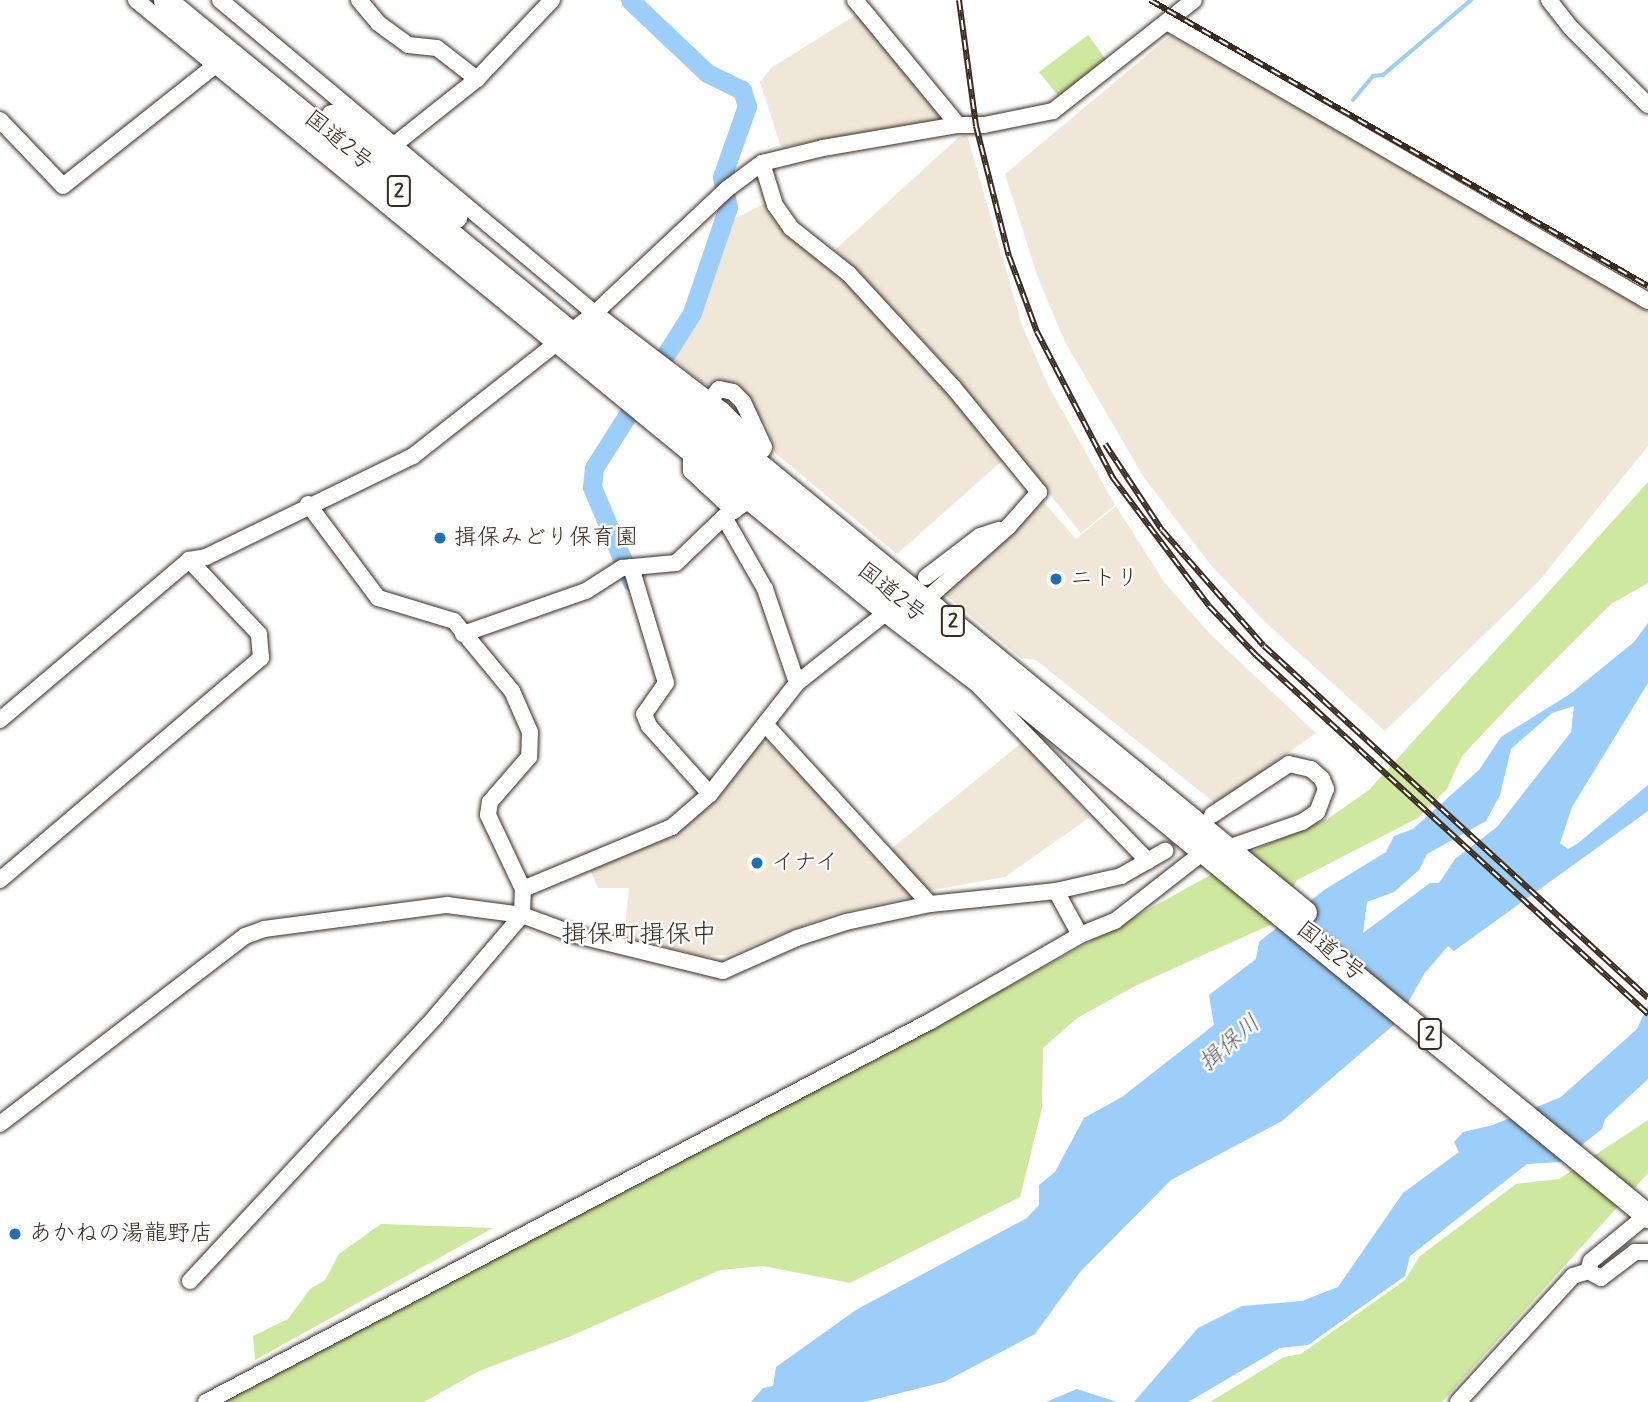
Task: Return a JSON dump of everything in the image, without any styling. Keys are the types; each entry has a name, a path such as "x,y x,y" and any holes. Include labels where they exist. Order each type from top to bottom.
{"highway":[{"name":"国道2号","path":"164,0 223,59 648,385 761,457 926,588 1227,857 1642,1202"},
{"name":"国道2号","path":"188,0 388,150 575,327"},
{"name":"国道2号","path":"648,385 756,495 893,607 1227,857"}],"street":[{"path":"0,120 63,186 223,59 136,0"},
{"path":"220,0 388,150 478,79 552,0"},
{"path":"359,0 378,23 408,44 437,48 478,79"},
{"path":"855,0 958,125"},
{"path":"0,720 189,560 206,557 262,531 308,504 373,478 413,456 575,327 727,189 762,163 783,155 958,125 984,125 1060,107 1194,0"},
{"path":"1549,0 1648,105"},
{"path":"1167,22 1648,301"},
{"path":"762,163 775,205 790,228 849,274 953,387 1039,492 1008,527 926,588"},
{"path":"711,399 719,390 733,392 765,444 761,457"},
{"path":"691,458 691,471 729,514 765,589 795,679"},
{"path":"463,634 586,591 631,567 676,563 729,514 756,495"},
{"path":"190,1281 435,1017 522,915 523,889 488,815 490,802 529,757 530,732 512,691 454,621 425,608 395,606 378,598 308,504"},
{"path":"0,880 261,657 259,634 189,560"},
{"path":"631,567 666,683 644,714 649,726 710,794"},
{"path":"795,679 893,607 977,684 1148,861"},
{"path":"523,889 672,827 710,794 765,724 795,679 850,634"},
{"path":"765,724 930,904"},
{"path":"206,1402 929,1022 1080,935 1115,921 1227,857 1302,822 1317,812 1326,789 1322,779 1311,769 1289,764 1212,815"},
{"path":"0,1124 245,936 264,929 447,905 522,915 576,935 723,971 809,934 930,904 1056,891 1121,876 1165,851"},
{"path":"1056,891 1080,935"},
{"path":"1588,1271 1591,1261 1642,1202"},
{"path":"1458,1402 1573,1276 1588,1271 1601,1278 1635,1252 1648,1252"}],"shaded area":[{"path":"859,13 945,114 939,123 781,147 760,82 771,68"},
{"path":"1170,36 1648,309 1648,446 1538,582 1385,731 1264,621 1210,564 1143,476 1064,340 1037,275 1005,174"},
{"path":"967,135 1022,325 1048,385 1115,505 1081,533 937,356 835,250 959,137"},
{"path":"765,203 778,225 848,280 963,408 1003,460 897,554 775,453 768,428 737,386 703,384 675,360 716,268 727,223"},
{"path":"1041,499 1076,539 1116,506 1164,582 1210,634 1316,733 1216,804 1036,660 1021,658 949,598 943,592"},
{"path":"1024,741 1090,817 1005,877 927,891 891,849"},
{"path":"760,743 769,743 910,889 911,897 833,914 728,955 703,956 624,936 629,888 598,888 589,866 677,831"}],"green space":[{"path":"1088,35 1107,61 1059,97 1039,72"},
{"path":"1648,482 1648,583 1611,604 1509,706 1462,756 1447,789 1418,818 1297,880 1272,924 1137,985 1077,1018 1043,1048 1042,1108 1020,1197 850,1283 763,1266 720,1270 571,1336 479,1371 424,1402 223,1402 1019,981 1261,847 1329,818 1369,790"},
{"path":"1648,1120 1648,1173 1442,1402 1210,1402 1284,1357 1301,1354 1405,1280 1420,1256 1516,1184 1559,1179"},
{"path":"381,1224 493,1228 255,1360 253,1336 288,1319 310,1289 325,1280 339,1254"}],"water":[{"name":"揖保川","path":"1648,623 1648,683 1572,807 1560,843 1568,849 1577,844 1648,785 1648,811 1454,951 1448,946 1424,974 1397,1022 1282,1121 1171,1180 1080,1272 1035,1334 944,1382 864,1402 751,1402 763,1388 773,1386 776,1367 856,1310 1027,1218 1039,1205 1039,1185 1055,1172 1084,1118 1122,1097 1214,1025 1209,995 1256,959 1259,942 1324,890 1386,852 1394,836 1413,829 1479,770 1501,737 1570,694 1634,642","holes":["1574,706 1571,732 1497,827 1455,859 1439,883 1430,883 1363,933 1367,902 1394,892 1419,870 1427,854 1486,821 1500,795 1511,749 1552,713"]},
{"path":"1648,1005 1648,1079 1605,1119 1602,1129 1560,1162 1527,1164 1410,1256 1405,1276 1308,1345 1280,1348 1188,1402 1134,1402 1198,1328 1242,1306 1302,1301 1338,1287 1403,1193 1459,1152 1454,1142 1463,1132 1493,1125 1561,1097 1637,1029"},
{"path":"1077,1389 1117,1402 1046,1402"}],"waterway":[{"path":"630,0 707,73 742,90 747,106 722,177 728,207 692,313 594,468 592,487 632,582"},
{"path":"1353,100 1373,76 1383,75 1471,0"}],"railway":[{"path":"959,0 976,126 1009,256 1037,332 1113,478 1209,606 1256,655 1648,1014"},
{"path":"1150,0 1648,286"},
{"path":"1105,444 1162,530 1264,646 1648,998"}],"place":[{"name":"揖保みどり保育園","path":"440,538"},
{"name":"ニトリ","path":"1056,579"},
{"name":"イナイ","path":"757,863"},
{"name":"あかねの湯龍野店","path":"15,1234"}],"district":[{"name":"揖保町揖保中","path":"639,936"}]}
